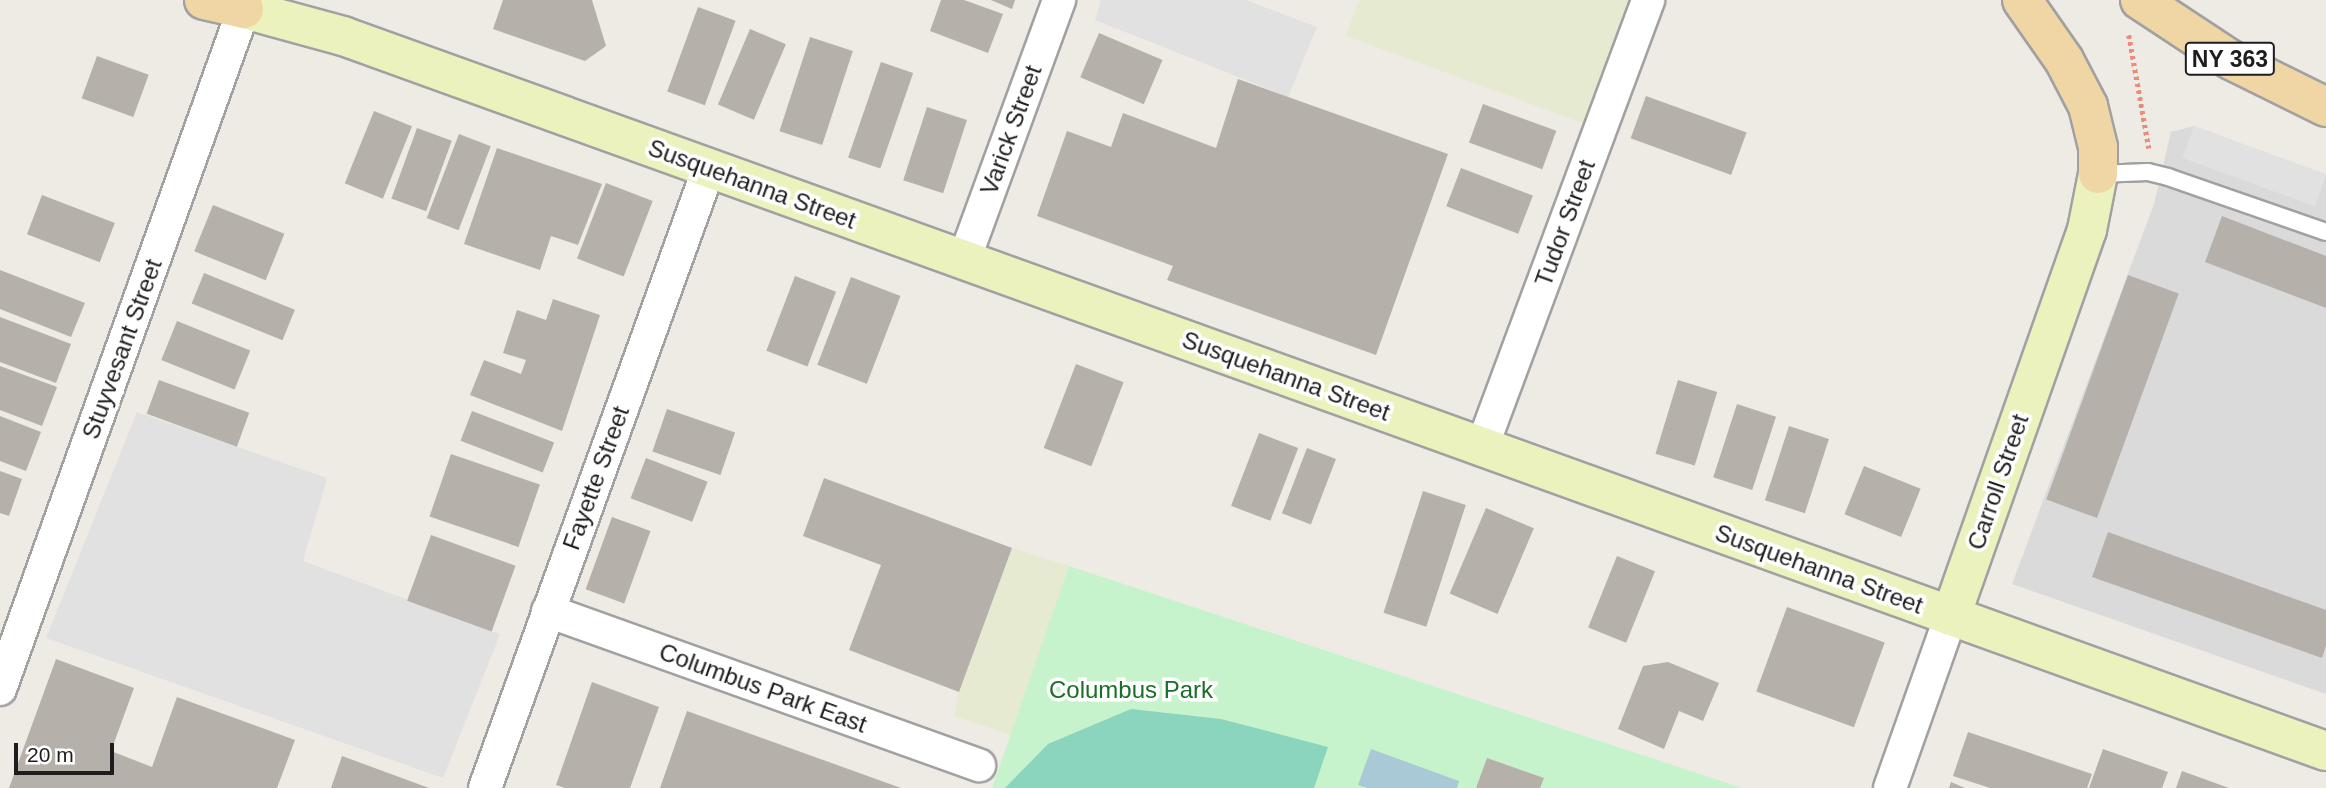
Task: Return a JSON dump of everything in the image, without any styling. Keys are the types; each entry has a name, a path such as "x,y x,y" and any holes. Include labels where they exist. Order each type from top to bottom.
{"main road":[{"path":"204,0 245,4"},
{"path":"2022,0 2064,60 2085,100 2096,134 2098,174"},
{"name":"NY 363","path":"2134,17 2222,55 2326,107"}],"street":[{"name":"Varick Street","path":"964,260 1059,0"},
{"name":"Tudor Street","path":"1482,447 1648,0"},
{"name":"Susquehanna Street","path":"245,4 343,36 2326,751"},
{"name":"Stuyvesant Street","path":"0,689 245,4"},
{"name":"Fayette Street","path":"485,788 709,169"},
{"name":"Carroll Street","path":"1890,788 2087,230 2098,174"},
{"name":"Columbus Park East","path":"548,611 979,765"}],"lane":[{"path":"2098,174 2148,173 2326,232"}],"path":[{"path":"2134,17 2149,152 2148,173"}],"shaded area":[{"path":"1101,0 1246,0 1317,27 1288,97 1095,20"},
{"path":"2194,126 2326,175 2326,694 2012,584 2154,204 2171,132"},
{"path":"2194,126 2326,174 2315,206 2182,158"},
{"path":"137,412 327,478 303,561 500,634 443,778 46,638"}],"green space":[{"path":"1359,0 1637,0 1591,126 1346,36"},
{"path":"1012,548 1069,566 1011,735 954,716 959,692"},
{"name":"Columbus Park","path":"1069,566 1742,788 992,788"},
{"path":"1131,709 1221,719 1328,747 1314,788 1005,788 1048,744"}],"water":[{"path":"1371,749 1459,781 1457,788 1367,788 1358,785"}],"building":[{"path":"503,0 592,0 606,46 585,61 493,29"},
{"path":"941,0 964,0 1003,14 988,53 930,31"},
{"path":"991,0 1015,0 1012,9"},
{"path":"698,7 736,21 705,105 667,92"},
{"path":"750,29 786,44 754,120 718,104"},
{"path":"1099,33 1163,60 1144,104 1080,77"},
{"path":"810,37 853,51 822,145 779,131"},
{"path":"97,56 149,75 133,117 82,98"},
{"path":"881,62 913,73 880,169 848,157"},
{"path":"1238,79 1448,154 1376,355 1167,280 1173,266 1037,216 1067,131 1111,147 1123,113 1216,148"},
{"path":"1646,96 1747,133 1731,175 1631,138"},
{"path":"1483,104 1556,131 1542,169 1469,143"},
{"path":"927,107 967,120 943,193 903,180"},
{"path":"374,111 412,126 383,199 345,183"},
{"path":"417,128 452,141 426,211 391,198"},
{"path":"459,134 491,146 458,230 427,218"},
{"path":"497,148 602,184 578,245 551,236 540,270 464,244"},
{"path":"1461,168 1533,196 1518,234 1446,206"},
{"path":"606,183 653,201 624,277 577,259"},
{"path":"42,195 115,223 100,262 27,234"},
{"path":"213,205 284,234 266,280 194,251"},
{"path":"2222,216 2326,256 2326,308 2205,262"},
{"path":"0,270 85,303 71,337 0,309"},
{"path":"204,273 295,310 283,340 192,304"},
{"path":"2128,275 2179,293 2097,518 2046,500"},
{"path":"795,276 836,292 807,366 766,351"},
{"path":"851,277 900,296 867,384 817,365"},
{"path":"553,299 600,315 562,431 470,395 484,360 521,374 526,360 503,353 517,310 546,320"},
{"path":"0,317 71,344 56,383 0,362"},
{"path":"177,321 250,351 235,390 161,360"},
{"path":"1076,364 1124,382 1091,466 1044,448"},
{"path":"0,366 57,387 42,426 0,410"},
{"path":"159,380 249,413 237,447 147,414"},
{"path":"1678,380 1717,392 1695,466 1655,454"},
{"path":"1737,404 1776,417 1752,490 1713,477"},
{"path":"667,409 735,432 720,475 652,452"},
{"path":"472,411 554,443 543,472 461,441"},
{"path":"0,416 41,432 26,471 0,461"},
{"path":"1789,426 1829,439 1805,513 1765,500"},
{"path":"1259,433 1298,448 1270,521 1231,506"},
{"path":"1307,448 1336,459 1311,524 1282,513"},
{"path":"451,454 540,485 518,547 430,516"},
{"path":"646,458 708,482 692,522 631,498"},
{"path":"1864,466 1921,489 1901,537 1845,514"},
{"path":"0,471 22,479 9,516 0,513"},
{"path":"824,478 1012,548 959,692 849,650 881,565 803,536"},
{"path":"1423,491 1466,505 1426,627 1383,613"},
{"path":"1486,508 1534,528 1498,614 1450,594"},
{"path":"612,517 651,531 624,603 586,589"},
{"path":"2108,532 2326,610 2326,645 2322,658 2092,577"},
{"path":"431,535 516,566 492,632 407,601"},
{"path":"1617,556 1655,571 1626,643 1588,627"},
{"path":"1787,607 1885,643 1854,727 1756,692"},
{"path":"56,659 134,688 111,751 152,767 177,697 295,740 277,788 9,788"},
{"path":"1668,662 1719,683 1703,721 1679,711 1664,749 1618,729 1643,666"},
{"path":"592,682 659,707 630,788 565,788 556,785"},
{"path":"687,711 901,788 660,788"},
{"path":"1968,732 2092,774 2087,788 1990,788 1953,776"},
{"path":"2103,749 2168,772 2162,788 2089,788"},
{"path":"342,756 429,788 331,788"},
{"path":"1487,758 1544,778 1540,788 1476,788"},
{"path":"2182,771 2229,788 2176,788"},
{"path":"1951,782 1965,788 1949,788"}]}
